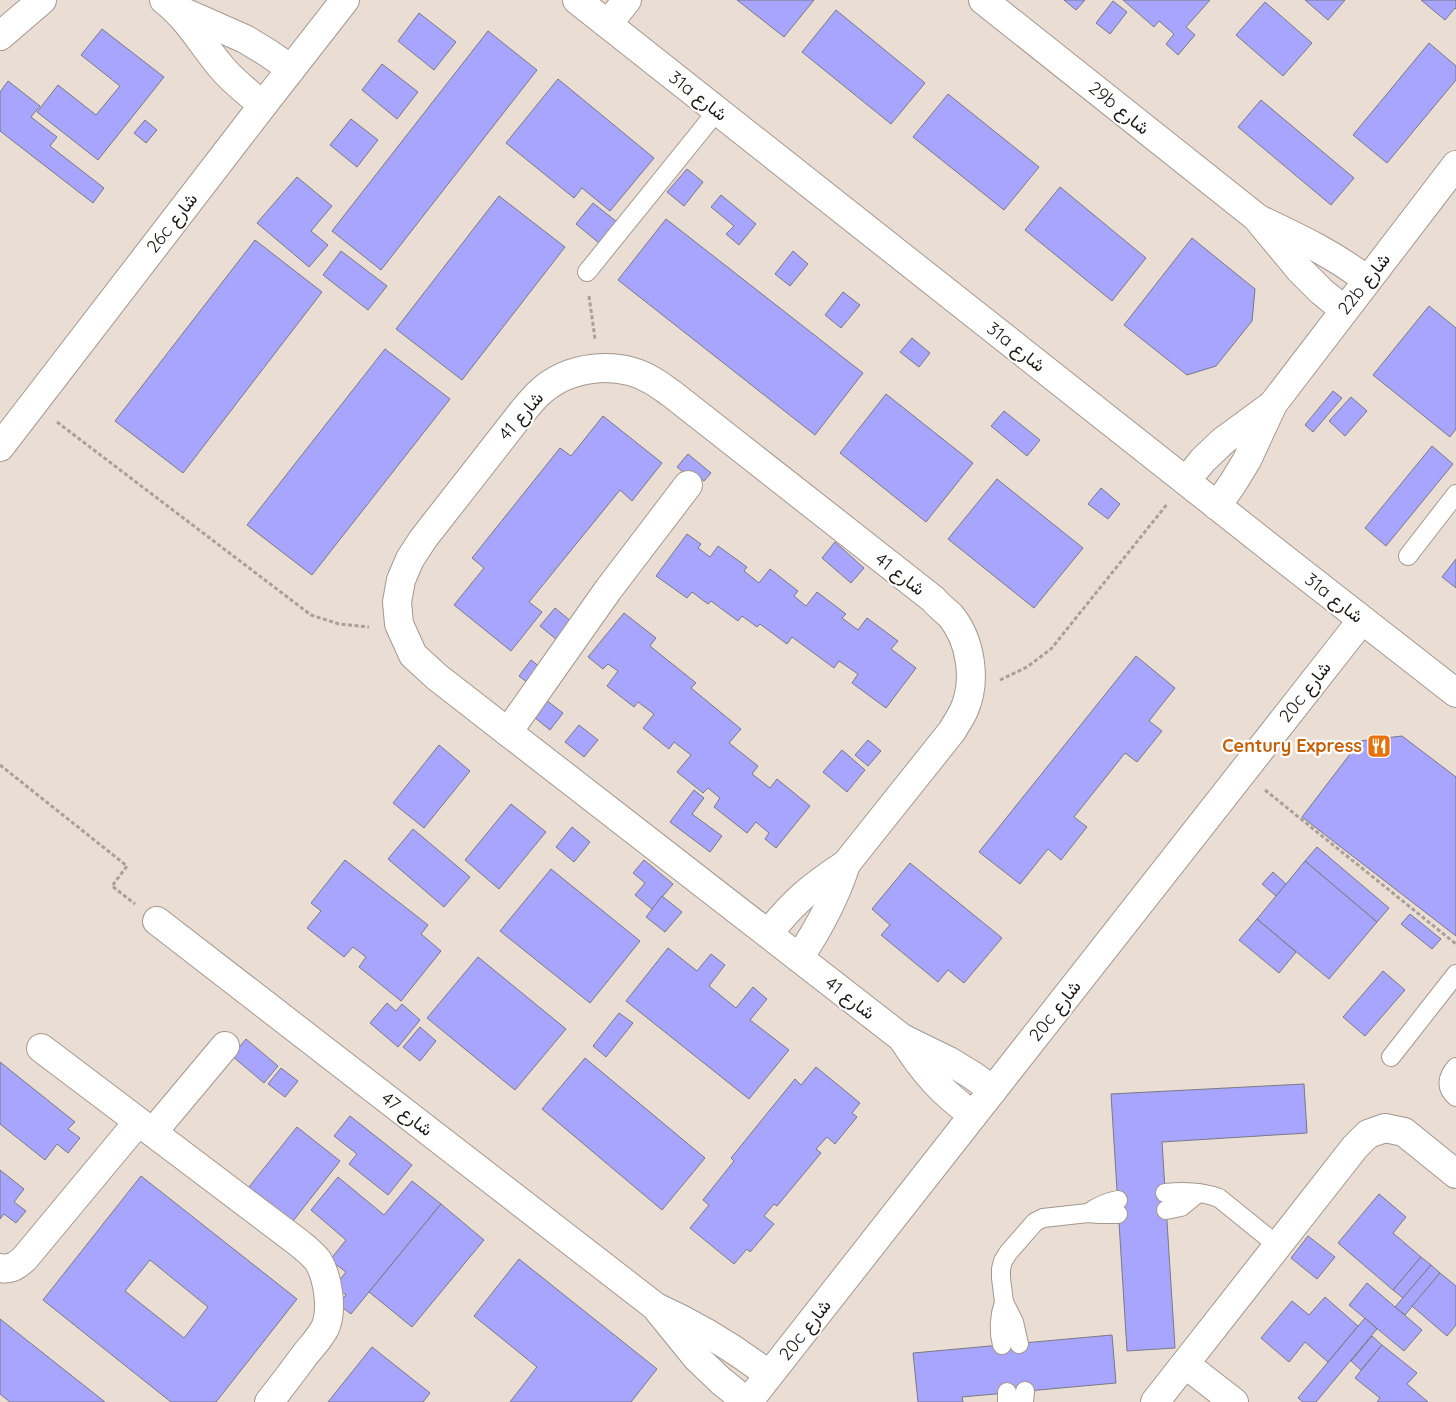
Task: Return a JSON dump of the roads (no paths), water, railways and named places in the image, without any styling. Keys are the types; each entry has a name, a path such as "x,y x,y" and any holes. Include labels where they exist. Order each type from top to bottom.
{"street":[{"path":"0,25 12,0"},
{"path":"0,36 42,0"},
{"name":"26c شارع","path":"0,447 345,0"},
{"name":"31a شارع","path":"578,0 1456,693"},
{"path":"608,24 627,0"},
{"name":"29b شارع","path":"983,0 1256,217"},
{"path":"170,4 245,39 291,69"},
{"path":"170,4 222,68 241,88 263,104"},
{"name":"22b شارع","path":"1273,404 1456,165"},
{"path":"1256,217 1328,253 1367,280"},
{"path":"1256,217 1300,270 1344,310"},
{"name":"شارع 41","path":"768,934 784,913 803,894 846,864 952,731 964,709 970,686 970,661 963,637 950,616 933,599 672,394 652,380 630,371 606,368 582,370 559,379 539,393 423,539 410,559 400,580 397,602 399,624 413,655 437,677 798,958 902,1038 949,1061 993,1090"},
{"path":"1186,481 1223,441 1273,404"},
{"path":"1217,506 1247,460 1273,404"},
{"path":"508,732 608,590 688,485"},
{"name":"20c شارع","path":"748,1402 1362,620"},
{"name":"شارع 41","path":"798,958 814,937 827,914 838,890 846,864"},
{"name":"شارع 47","path":"157,921 656,1307 686,1320 714,1336 770,1375"},
{"name":"شارع 41","path":"902,1038 916,1061 933,1081 951,1100 972,1115"},
{"path":"0,1268 16,1266 26,1258 146,1127 225,1046"},
{"path":"41,1048 307,1249 317,1260 324,1273 328,1300 329,1314 325,1328 269,1402"},
{"path":"1155,1402 1277,1245 1368,1134 1385,1128 1404,1132 1456,1174"},
{"name":"شارع 47","path":"656,1307 697,1358 720,1381 748,1402"},
{"path":"1185,1364 1234,1402"}],"lane":[{"path":"587,272 717,111"},
{"path":"1408,556 1456,494"},
{"path":"1391,1057 1456,974"},
{"path":"1456,1067 1448,1079 1448,1087 1456,1097"},
{"path":"1165,1202 1187,1192 1209,1194 1226,1203 1277,1245"},
{"path":"1010,1344 999,1324 1004,1302 1001,1269 1003,1260 1029,1228 1043,1218 1088,1213 1098,1214 1118,1207"}],"place":[{"name":"Century Express","path":"1379,746"}]}
